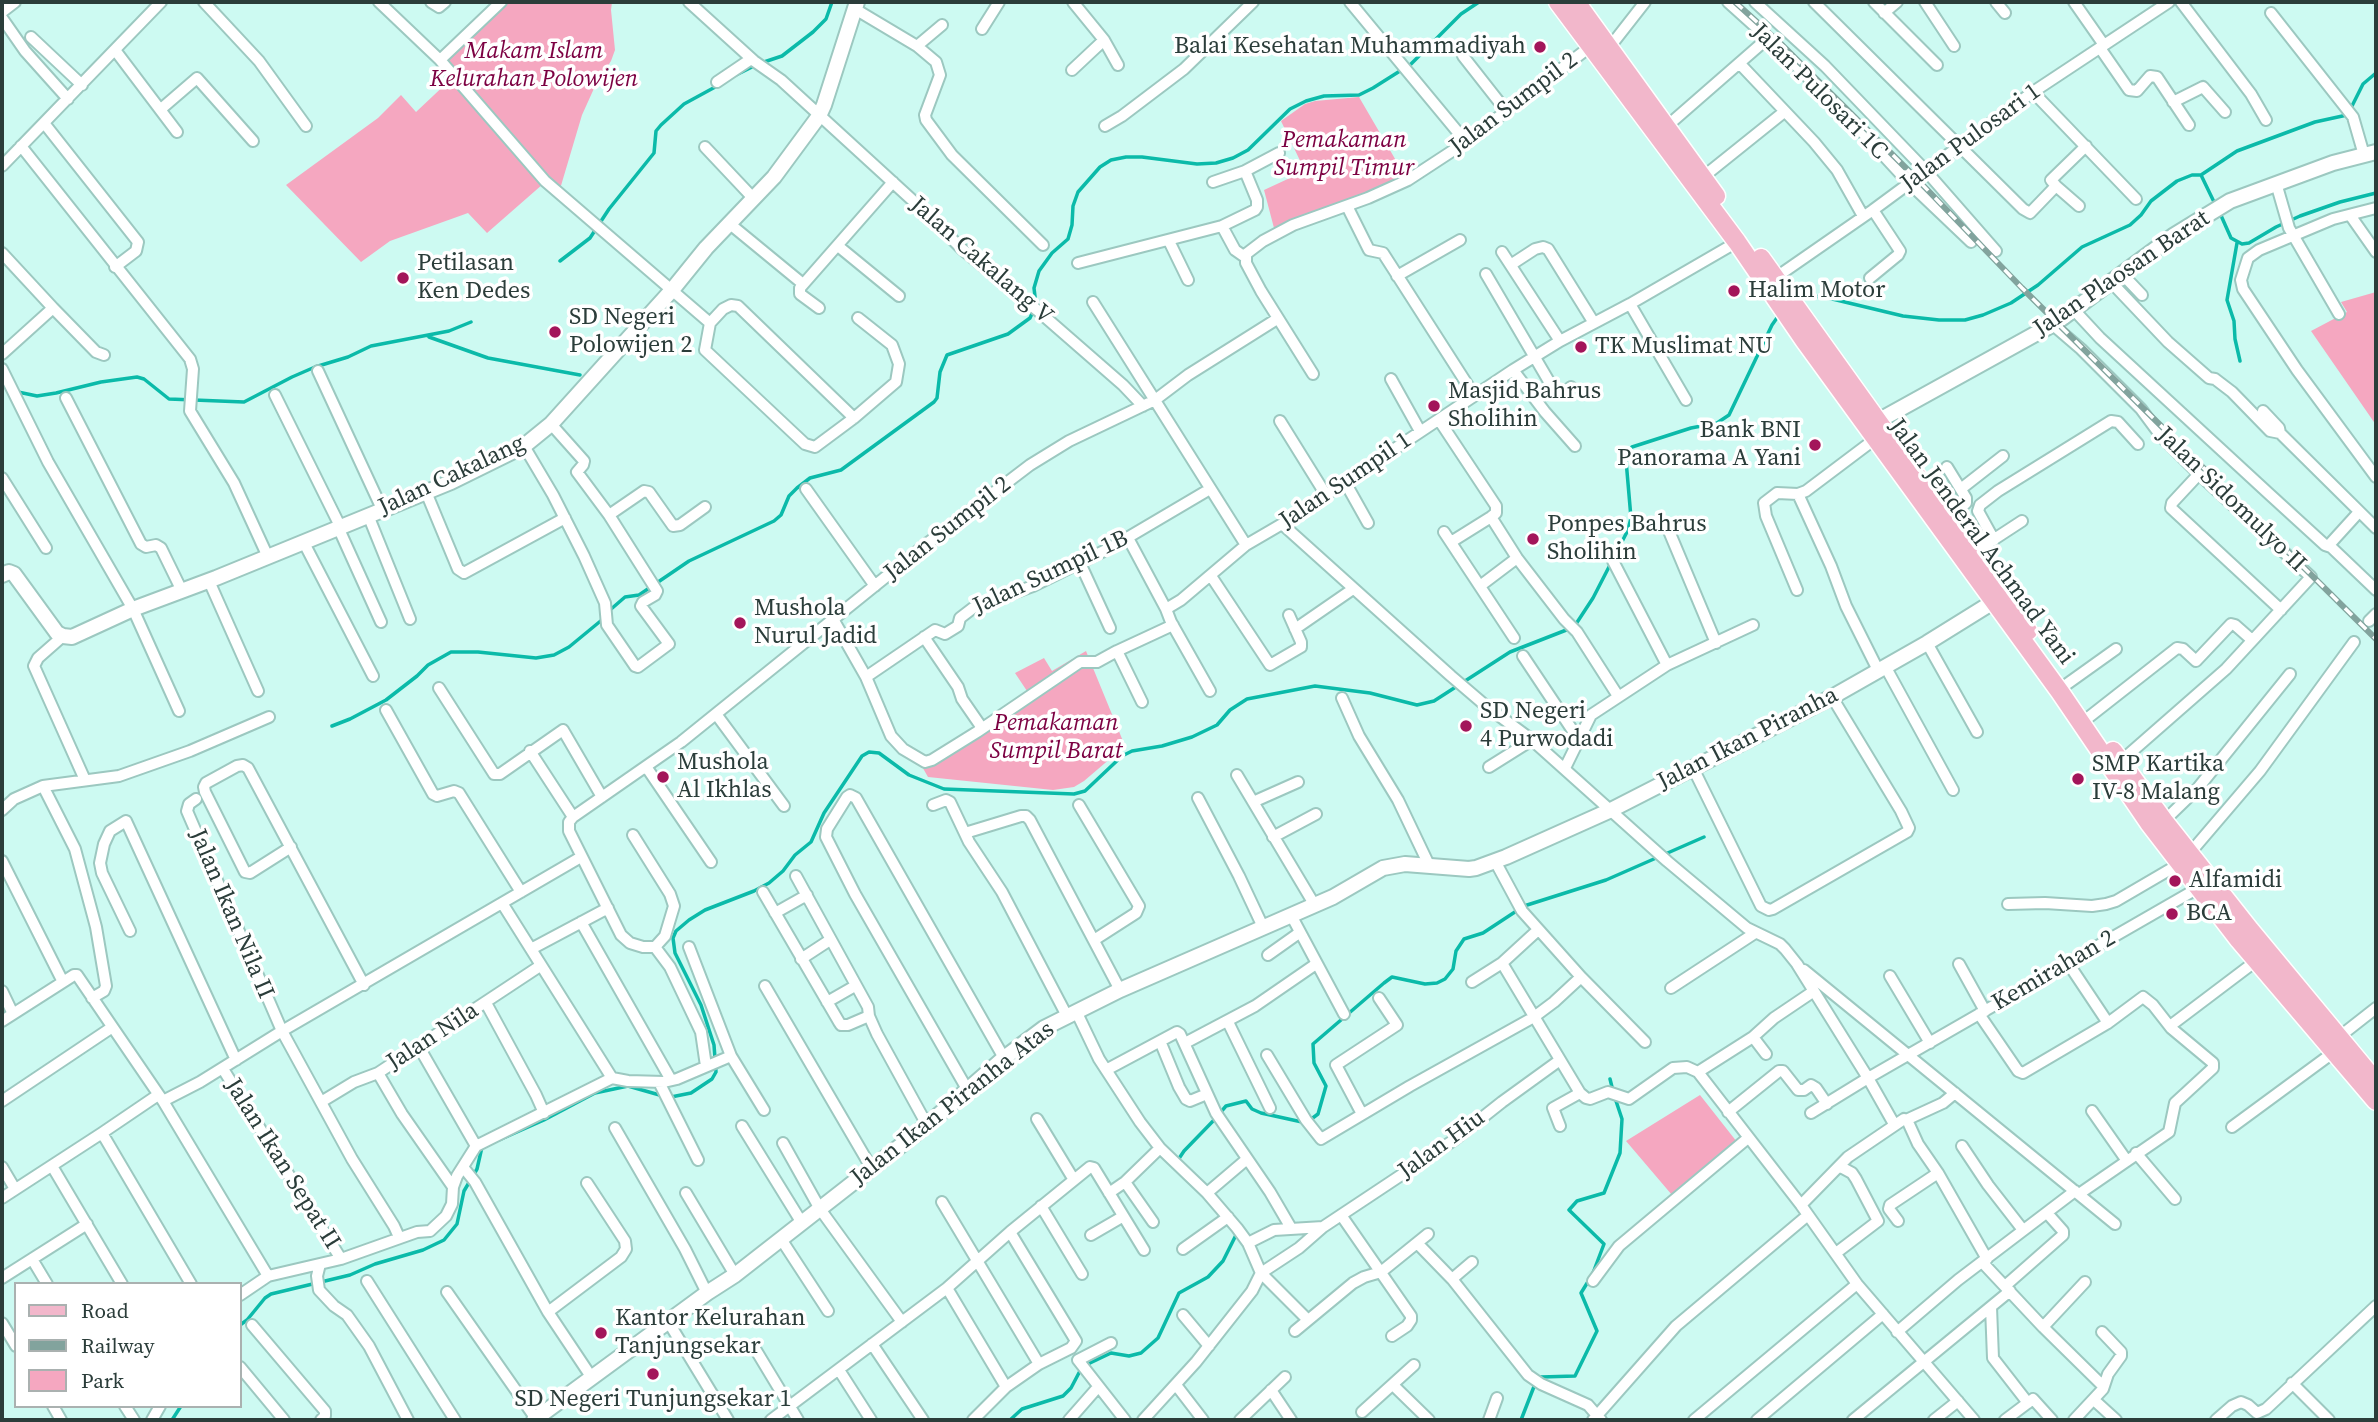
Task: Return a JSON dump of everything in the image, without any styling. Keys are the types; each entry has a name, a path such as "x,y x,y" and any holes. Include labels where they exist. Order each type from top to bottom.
{"main road":[{"name":"Jalan Jenderal Achmad Yani","path":"1567,4 1737,242 1778,289"},
{"name":"Jalan Jenderal Achmad Yani","path":"1600,47 1667,127 1703,177 1792,312 2149,823 2186,858 2245,935 2336,1045 2376,1101"},
{"name":"Jalan Jenderal Achmad Yani","path":"1876,430 1947,517 2067,684 2164,821 2200,887 2245,935 2256,961 2336,1045 2376,1082"}],"street":[{"path":"2,12 15,2"},
{"path":"2,166 161,2"},
{"path":"204,2 259,61 306,125"},
{"path":"379,2 440,60 545,181 710,323"},
{"path":"431,2 439,7 445,2"},
{"path":"440,60 501,2"},
{"name":"Jalan Cakalang V","path":"689,2 755,62 781,80 962,249 1027,301 1123,385 1143,407"},
{"path":"982,29 999,2"},
{"path":"1073,2 1104,40 1118,65"},
{"path":"1105,126 1184,69 1252,2"},
{"path":"1350,2 1466,142"},
{"name":"Jalan Sumpil 2","path":"1247,254 1263,241 1293,225 1408,180 1600,47 1645,2"},
{"name":"Jalan Pulosari 1C","path":"1728,2 1768,38 1850,119 1909,183 1971,242"},
{"path":"1755,2 1825,66 1926,171 1996,251"},
{"path":"1814,2 2023,209 2030,213 2056,186"},
{"path":"1874,2 1937,65"},
{"path":"1884,13 1897,2"},
{"path":"1926,2 1954,46"},
{"path":"1996,2 2005,13"},
{"path":"2074,2 2129,90 2137,91 2150,76 2155,76 2189,124"},
{"name":"Jalan Pulosari 1","path":"1778,289 1868,213 2033,92 2169,2"},
{"path":"2181,2 2237,74 2266,120"},
{"path":"856,5 936,62 940,70 925,115 926,120 953,155 1043,245"},
{"name":"Jalan Cakalang","path":"64,636 72,637 451,482 524,446 551,425 706,248 774,177 819,116 835,75 856,5"},
{"path":"2271,13 2346,106 2370,153"},
{"path":"2,18 24,51 68,99"},
{"path":"917,46 942,25"},
{"path":"31,37 82,85"},
{"path":"1667,127 1768,38"},
{"path":"1072,69 1104,40"},
{"path":"115,50 177,132"},
{"path":"1464,56 1507,112"},
{"path":"717,82 755,62"},
{"path":"1740,64 1814,142 1900,253 1870,278"},
{"path":"160,109 197,78 253,141"},
{"path":"2173,102 2203,87 2207,88 2225,112"},
{"path":"2033,92 2136,199"},
{"path":"1703,177 1784,112"},
{"path":"44,123 138,242 136,251 115,267"},
{"path":"21,146 190,359 190,411 233,483 268,556"},
{"path":"2079,206 2051,180 2086,146"},
{"path":"705,147 754,199"},
{"path":"1213,182 1245,171 1279,153"},
{"name":"Jalan Plaosan Barat","path":"1876,430 2053,325 2205,215 2230,201 2276,183 2370,153"},
{"path":"1078,263 1222,226 1257,207 1257,200 1245,171"},
{"path":"819,308 800,293 800,288 893,182"},
{"path":"2276,183 2288,225 2339,314"},
{"path":"1347,206 1369,250 1383,253 1474,395"},
{"path":"2376,208 2333,219 2288,225 2248,258 2241,280 2243,289 2320,404 2376,477"},
{"path":"2350,215 2376,253"},
{"path":"730,224 803,284"},
{"path":"1222,226 1235,250 1247,254 1247,265 1277,319 1313,374"},
{"path":"1396,276 1460,240"},
{"path":"1169,241 1188,280"},
{"name":"Jalan Sumpil 1","path":"1168,608 1211,576 1246,545 1282,524 1533,357 1737,242"},
{"path":"838,246 899,296"},
{"path":"1512,264 1535,249 1543,247 1548,250 1594,323"},
{"path":"1502,252 1560,341"},
{"path":"2,253 96,352 104,355"},
{"path":"1486,274 1533,357 1558,394 1563,394 1571,387"},
{"path":"2118,279 2142,295"},
{"path":"2118,279 2168,342 2209,378 2215,379 2232,392 2270,431 2280,433 2376,528"},
{"path":"1093,302 1246,545"},
{"path":"1630,304 1686,400"},
{"path":"854,418 737,306 731,305 723,309 710,323 705,350 805,444 810,447 819,446 854,418 896,382 899,364 892,345 858,318"},
{"path":"2,354 53,308"},
{"path":"2074,310 2100,338 2376,590"},
{"name":"Jalan Sumpil 2","path":"573,817 646,768 1030,465 1069,441 1155,400 1188,375 1277,319"},
{"name":"Jalan Sidomulyo II","path":"2053,325 2141,409 2161,436 2199,474 2310,576 2226,669 2121,761"},
{"path":"1661,359 1671,351"},
{"path":"2,369 48,462 133,610 179,711"},
{"path":"1513,370 1575,446"},
{"path":"318,371 375,512 410,619"},
{"path":"1391,379 1420,431"},
{"path":"275,395 339,527 381,622"},
{"path":"66,398 143,546 159,547 182,591"},
{"path":"2263,411 2280,428 2280,433"},
{"path":"1439,420 1496,506 1496,513 1492,517 1451,542"},
{"path":"1280,421 1326,495"},
{"path":"1994,540 1978,511 1980,506 1998,491 2111,421 2118,422 2138,444"},
{"path":"524,446 565,518 594,579 607,625 638,667 668,644 641,606 643,601 656,594 609,515 577,472 584,461 551,425"},
{"path":"1797,590 1763,507 1767,499 1777,493 1798,494 1819,483 1876,430"},
{"path":"1962,488 2003,456"},
{"path":"1947,467 1962,488 1966,503 1947,517"},
{"path":"2199,474 2172,503 2171,508 2281,610"},
{"path":"2,478 46,548"},
{"path":"1345,482 1368,523"},
{"path":"806,489 875,586"},
{"name":"Jalan Sumpil 1B","path":"866,677 936,629 942,634 958,626 960,618 974,608 1033,586 1080,563 1210,489"},
{"path":"609,515 644,491 649,492 673,526 680,525 705,507"},
{"path":"426,492 458,569 464,573 565,518"},
{"path":"1798,494 1846,606 1953,790"},
{"path":"2329,545 2359,512"},
{"path":"1492,517 1517,558 1577,632 1618,696"},
{"path":"1973,553 2022,521"},
{"path":"1282,524 1463,687 1532,740 1667,861 1757,934 1780,945 1797,964 2115,1224"},
{"path":"1666,524 1716,643"},
{"path":"1444,532 1514,638"},
{"path":"1128,538 1168,608 1173,625 1210,691"},
{"path":"303,541 373,676"},
{"path":"1480,586 1517,558"},
{"path":"1144,567 1156,561"},
{"path":"1614,561 1667,665"},
{"path":"1080,563 1110,628"},
{"path":"2,575 9,572 15,574 56,632 64,636 38,658 34,666 81,770"},
{"path":"1211,576 1270,665 1301,647 1289,615"},
{"path":"209,581 258,691"},
{"path":"1295,629 1353,589"},
{"name":"Jalan Ikan Piranha","path":"1495,861 1611,810 1832,697 1993,602"},
{"path":"833,619 866,677 894,741 925,762 982,728 1080,662 1097,662 1173,625"},
{"path":"2089,717 2177,648 2197,660 2231,624 2252,640"},
{"path":"1564,768 1591,715 1667,665 1753,625"},
{"path":"924,637 982,728"},
{"path":"2008,904 2106,904 2116,901 2186,858 2260,771 2354,642"},
{"path":"1927,643 1977,732"},
{"path":"2067,684 2116,649"},
{"path":"1117,651 1142,702"},
{"path":"1523,656 1579,740"},
{"path":"2164,821 2198,788 2290,674"},
{"path":"439,688 494,773 500,774 563,730 602,797"},
{"path":"1693,768 1761,906 1773,909 1909,828 1832,697"},
{"path":"1342,698 1359,736 1398,800 1429,865"},
{"path":"386,709 433,794 439,796 452,791 459,793 521,892"},
{"path":"716,713 784,806"},
{"path":"2,810 14,799 81,770 119,776 269,717"},
{"path":"1489,767 1532,740"},
{"path":"530,751 573,817 569,822 569,831 621,935 630,943 655,947 665,936 674,906 670,894 634,835"},
{"path":"290,847 250,873 245,872 205,792 206,783 237,766 247,767 290,847 364,985"},
{"path":"646,768 712,862"},
{"path":"1237,775 1314,904"},
{"path":"1253,802 1298,782"},
{"path":"43,786 75,849 96,927 106,986 104,991 92,998"},
{"path":"967,1089 825,837 827,829 850,795 856,798 869,819 1004,1058"},
{"path":"1198,798 1263,927"},
{"name":"Jalan Ikan Nila II","path":"196,800 189,804 187,811 282,1031"},
{"path":"933,805 946,800 950,802 965,833 1071,1013 1106,1070 1160,1148 1207,1194 1225,1219 1248,1243 1261,1273 1308,1320"},
{"path":"1079,805 1139,906 1136,913 1094,940"},
{"path":"1273,837 1316,814"},
{"path":"965,833 1026,816 1120,989"},
{"path":"130,931 102,873 100,863 110,831 126,821 236,1060"},
{"path":"2,1198 160,1098 223,1069 282,1031 581,857"},
{"path":"2,861 63,982"},
{"path":"1495,861 1520,908 1538,930 1644,1042"},
{"name":"Jalan Ikan Piranha Atas","path":"535,1420 735,1275 927,1125 1004,1058 1044,1028 1120,989 1333,897 1383,868 1405,864 1469,869 1495,861"},
{"path":"796,876 868,1007 869,1016 927,1125"},
{"name":"Kemirahan 2","path":"1811,1113 1867,1078 2200,887"},
{"path":"763,892 841,1025 857,1023 869,1016"},
{"path":"775,913 807,895"},
{"path":"502,903 612,1079"},
{"path":"531,949 608,908"},
{"path":"1291,915 1344,1014"},
{"path":"580,922 664,1083 669,1102 698,1160"},
{"path":"1472,982 1502,963 1538,930"},
{"path":"1268,955 1299,933"},
{"path":"1671,988 1757,934"},
{"path":"801,959 830,940"},
{"path":"655,947 670,967 701,1032 708,1065"},
{"path":"689,947 727,1058 764,1110"},
{"path":"2170,1026 2256,961"},
{"path":"1502,963 1580,1093 1590,1099 1605,1093 1631,1098 1673,1069 1687,1067 1698,1072 1801,1205 1857,1284 1973,1420"},
{"path":"2068,963 2108,1023"},
{"path":"1185,1043 1228,1022 1316,964"},
{"path":"1797,964 1894,1124"},
{"path":"1897,1332 2023,1230 2171,1130 2175,1103 2213,1067 2213,1062 2170,1026 2143,997 2108,1023 2023,1073 2018,1071 1982,1013 1959,964"},
{"name":"Jalan Nila","path":"321,1102 354,1082 378,1073 540,966"},
{"path":"2,1021 76,975 160,1098 268,1276"},
{"path":"1891,976 1930,1043"},
{"path":"1267,1055 1309,1124 1320,1139 1323,1139 1362,1114 1534,1017 1581,977"},
{"path":"765,986 872,1168"},
{"path":"827,1002 855,986"},
{"path":"1698,1072 1753,1037 1774,1018 1814,991"},
{"path":"2,992 13,1014"},
{"path":"1362,1114 1336,1067 1337,1063 1398,1025 1379,998"},
{"path":"486,1003 544,1113"},
{"path":"2232,1127 2336,1045 2376,1008"},
{"path":"1228,1022 1270,1108"},
{"path":"2,1101 111,1028"},
{"path":"282,1031 352,1159 399,1237"},
{"path":"1106,1070 1177,1032 1180,1034 1218,1116 1291,1228"},
{"path":"1753,1037 1766,1054"},
{"path":"1160,1041 1178,1087 1186,1099 1190,1101 1207,1094"},
{"path":"419,1047 476,1146"},
{"path":"242,1294 268,1276 341,1259 399,1237 430,1231 446,1216 452,1204 453,1187 476,1146 612,1079 664,1083 727,1058"},
{"name":"Jalan Hiu","path":"1261,1273 1341,1215 1463,1134 1494,1107 1560,1060"},
{"name":"Jalan Ikan Sepat II","path":"223,1069 341,1259"},
{"path":"1728,1112 1779,1071 1783,1071 1798,1090 1811,1086 1816,1088 1826,1104"},
{"path":"378,1073 402,1114 453,1187"},
{"path":"1560,1126 1553,1108 1580,1093"},
{"path":"1801,1205 1848,1157 1901,1119 1906,1120 1943,1103 1955,1093"},
{"path":"2092,1111 2127,1161"},
{"path":"1037,1119 1074,1180"},
{"path":"1906,1120 1985,1260 2043,1327 2103,1386"},
{"path":"742,1126 802,1223"},
{"path":"615,1128 685,1249 707,1293"},
{"path":"102,1133 190,1282"},
{"path":"1593,1281 1619,1246 1748,1138"},
{"path":"783,1143 820,1209 902,1322"},
{"path":"1962,1146 2023,1230"},
{"path":"1108,1193 1125,1182 1160,1148"},
{"path":"2136,1153 2175,1199"},
{"path":"1207,1194 1247,1159"},
{"path":"52,1166 121,1282"},
{"path":"771,1420 947,1288 1091,1166 1144,1250"},
{"path":"1836,1253 1878,1220 1852,1173 1839,1166"},
{"path":"2,1167 15,1189"},
{"path":"464,1169 475,1182 548,1312 593,1378"},
{"path":"1898,1221 1889,1209 1890,1205 1938,1174"},
{"path":"548,1312 621,1258 626,1249 625,1241 587,1182"},
{"path":"1125,1182 1153,1222"},
{"path":"686,1193 735,1275"},
{"path":"942,1202 1039,1364"},
{"path":"1041,1206 1082,1274"},
{"path":"1853,1420 1991,1307 2007,1288 2063,1235 2063,1231 2047,1213"},
{"path":"1341,1215 1412,1318 1407,1326 1392,1336"},
{"path":"1418,1244 1452,1279 1536,1381 1588,1405 1597,1419 1676,1326 1808,1215"},
{"path":"1091,1235 1122,1217"},
{"path":"1183,1250 1225,1219"},
{"path":"2,1278 87,1224"},
{"path":"1248,1243 1274,1230 1324,1227"},
{"path":"973,1420 1006,1387 1039,1364 1075,1345 1076,1338 1010,1232"},
{"path":"1295,1331 1353,1283 1381,1272 1428,1234"},
{"path":"781,1239 828,1311"},
{"path":"32,1259 46,1282"},
{"path":"1452,1279 1472,1262"},
{"path":"320,1264 317,1276 319,1290 347,1315 369,1346 408,1420"},
{"path":"1143,1420 1209,1346 1252,1291 1261,1273"},
{"path":"366,1281 455,1420"},
{"path":"2043,1327 2085,1282"},
{"path":"1694,1420 1857,1284"},
{"path":"947,1288 1006,1387"},
{"path":"447,1292 535,1420"},
{"path":"2216,1420 2241,1402 2259,1413 2376,1306"},
{"path":"1991,1307 1993,1358 2028,1403"},
{"path":"1757,1420 1883,1314"},
{"path":"1183,1315 1209,1346"},
{"path":"2,1323 14,1343"},
{"path":"669,1323 728,1420"},
{"path":"252,1325 325,1411 321,1420"},
{"path":"2074,1420 2103,1389 2108,1374 2122,1354 2102,1332"},
{"path":"872,1343 923,1420"},
{"path":"1111,1343 1079,1359 1082,1367 1125,1420"},
{"path":"754,1347 798,1420"},
{"path":"1358,1418 1415,1366"},
{"path":"242,1369 284,1420"},
{"path":"839,1370 871,1420"},
{"path":"1240,1420 1285,1377"},
{"path":"2292,1383 2329,1420"},
{"path":"1176,1385 1203,1420"},
{"path":"1394,1385 1429,1420"},
{"path":"1069,1420 1098,1387"},
{"path":"1271,1390 1291,1420"},
{"path":"1489,1420 1497,1398"},
{"path":"2005,1420 2033,1399 2052,1420"},
{"path":"2094,1399 2116,1420"},
{"path":"1934,1420 1958,1401"}],"green space":[{"name":"Makam Islam Kelurahan Polowijen","path":"505,2 612,2 615,50 582,115 560,189 545,176 445,59"},
{"path":"451,79 543,184 487,233 468,213 390,241 361,262 286,185 378,118 401,95 416,112"},
{"name":"Pemakaman Sumpil Timur","path":"1359,97 1405,176 1366,194 1274,228 1264,190 1305,171 1281,121 1305,104"},
{"path":"2376,292 2376,425 2311,331 2347,312 2341,302"},
{"name":"Pemakaman Sumpil Barat","path":"1086,651 1125,746 1084,781 1074,787 1053,790 928,777 920,763 1029,694 1015,673 1044,658 1052,671"},
{"path":"1700,1095 1737,1142 1672,1195 1626,1141"}],"waterway":[{"path":"761,63 782,56 813,32 826,19 832,2"},
{"path":"610,610 625,597 639,595 689,561 774,521 781,515 789,496 810,478 841,470 934,402 937,398 940,372 947,355 1008,334 1030,318 1036,305 1034,288 1039,271 1052,253 1068,239 1078,192 1100,167 1111,160 1126,157 1197,164 1216,163 1233,158 1248,150 1290,109 1324,96 1359,95 1411,64 1461,14 1479,2"},
{"path":"736,75 754,66"},
{"path":"2351,108 2363,84 2376,73"},
{"path":"560,261 590,238 609,209 654,153 656,131 661,125 684,104 717,86"},
{"path":"1799,299 1810,296 1824,297 1903,316 1939,320 1965,320 1983,315 2011,303 2038,285 2082,247 2130,225 2151,201 2177,181 2192,175 2201,175 2237,151 2315,122 2347,115"},
{"path":"2201,175 2215,204"},
{"path":"2219,211 2231,238 2242,244 2249,243 2300,216 2376,193"},
{"path":"2237,243 2227,300 2234,321 2240,361"},
{"path":"671,1097 691,1093 712,1079 716,1072 714,1045 701,1005 675,953 673,938 676,931 705,910 754,891 783,871 795,855 811,842 824,813 862,756 869,752 879,753 909,775 944,789 1074,794 1085,791 1122,756 1132,751 1192,737 1217,725 1230,710 1247,699 1315,686 1370,693 1417,705 1434,701 1510,652 1574,627 1593,598 1628,530 1631,518 1626,460 1628,453 1632,447 1691,428 1717,423 1729,415 1779,315"},
{"path":"18,392 37,396 137,377 144,379 169,399 244,402 292,377 371,346 449,331 471,322"},
{"path":"429,337 488,358 580,375"},
{"path":"332,726 386,700 428,665 451,652 536,658 554,655 569,647 603,619"},
{"path":"1220,1113 1226,1106 1246,1101 1252,1109 1261,1113 1302,1122 1310,1120 1318,1114 1326,1086 1314,1063 1313,1044 1392,977 1425,984 1437,983 1445,979 1453,969 1456,951 1464,939 1483,933 1524,906 1606,880 1704,837"},
{"path":"1610,1079 1613,1091"},
{"path":"499,1140 595,1093 628,1086 663,1096"},
{"path":"1593,1273 1604,1244 1569,1210 1577,1201 1604,1193 1620,1153 1622,1119 1615,1098"},
{"path":"1176,1163 1215,1119"},
{"path":"242,1324 271,1294 350,1275 444,1240 457,1224 464,1191 477,1169 482,1147"},
{"path":"1010,1420 1022,1409 1063,1396 1071,1388 1081,1369 1090,1363 1111,1353 1129,1356 1141,1353 1158,1338 1179,1293 1208,1277 1223,1261 1235,1232"},
{"path":"1521,1420 1535,1384 1541,1377 1575,1376 1597,1331 1581,1293 1589,1280"},
{"path":"172,1420 180,1408"}],"railway":[{"path":"1735,2 1916,178 2022,288 2376,639"}],"place":[{"name":"Balai Kesehatan Muhammadiyah","path":"1540,47"},
{"name":"Petilasan Ken Dedes","path":"403,278"},
{"name":"Halim Motor","path":"1734,291"},
{"name":"SD Negeri Polowijen 2","path":"555,332"},
{"name":"TK Muslimat NU","path":"1581,347"},
{"name":"Masjid Bahrus Sholihin","path":"1434,406"},
{"name":"Bank BNI Panorama A Yani","path":"1815,445"},
{"name":"Ponpes Bahrus Sholihin","path":"1533,539"},
{"name":"Mushola Nurul Jadid","path":"740,623"},
{"name":"SD Negeri 4 Purwodadi","path":"1466,726"},
{"name":"Mushola Al Ikhlas","path":"663,777"},
{"name":"SMP Kartika IV-8 Malang","path":"2078,779"},
{"name":"Alfamidi","path":"2175,881"},
{"name":"BCA","path":"2172,914"},
{"name":"Kantor Kelurahan Tanjungsekar","path":"601,1333"},
{"name":"SD Negeri Tunjungsekar 1","path":"653,1374"}]}
